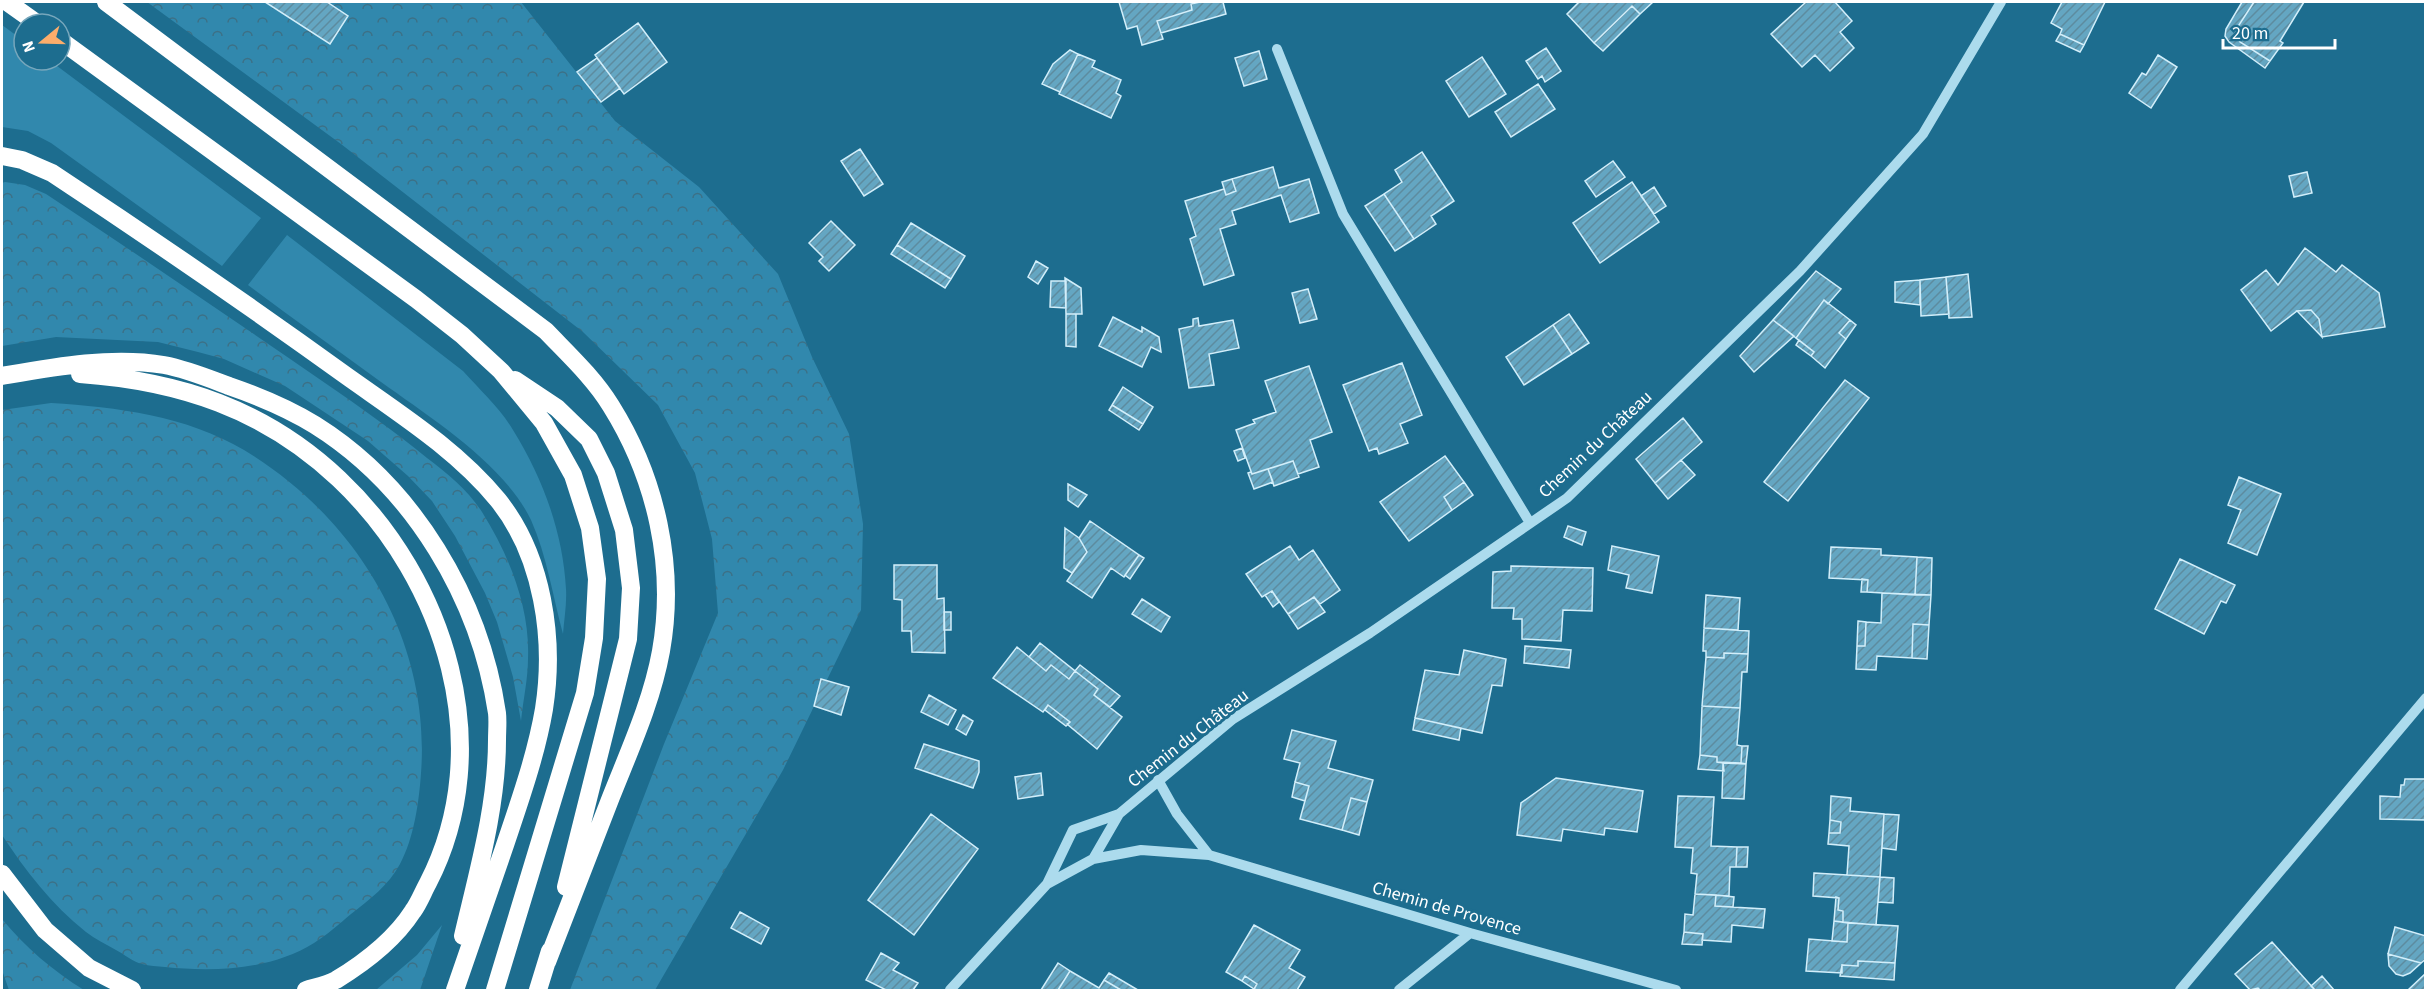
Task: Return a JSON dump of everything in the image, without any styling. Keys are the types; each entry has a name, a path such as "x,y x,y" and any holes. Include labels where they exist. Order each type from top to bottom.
{"highway":[{"path":"7,2 21,12"},
{"path":"106,2 546,330 610,404 636,451 653,497 663,546 665,599 662,650 646,708 547,962"},
{"path":"72,49 416,298 462,335 501,371 544,423 573,475 590,528 597,579 594,638 585,693 495,990"},
{"path":"2,156 22,160 52,173 224,287 416,426 465,465 499,501 525,545 539,585 545,619 547,650 544,709 522,794 455,990"},
{"path":"2,376 33,370 103,363 165,365 248,393 315,425 345,447 398,497 421,524 460,591 481,649 497,714 497,772 487,832 450,990"},
{"path":"33,370 115,376 160,384 201,395 239,410 287,439 338,478 369,512 406,560 433,613 453,680 461,741 456,806 439,861 413,912 376,952 334,981 306,990"},
{"path":"501,371 557,408 589,439 606,473 624,530 632,588 628,639 620,677 538,990"},
{"path":"2,874 45,930 89,968 132,990"}],"street":[{"name":"Chemin du Château","path":"1047,884 1093,859 1119,814 1233,719 1370,633 1567,498 1800,271 1923,134 2001,2"},
{"path":"1277,49 1343,214 1530,523"},
{"path":"2180,990 2426,698"},
{"path":"1158,780 1177,814 1209,855"},
{"name":"Chemin du Château","path":"950,990 962,980 1047,884 1073,830 1119,814"},
{"name":"Chemin de Provence","path":"1093,859 1141,850 1209,855 1470,933 1676,990"},
{"path":"1399,990 1470,933"}],"green space":[{"path":"147,2 521,2 615,121 699,187 778,274 812,357 849,434 863,524 861,610 783,770 655,990 570,990 664,744 718,613 712,539 695,473 658,405 583,332 341,144"},
{"path":"2,25 12,32 12,72 65,72 261,218 222,266 51,143 28,131 2,127"},
{"path":"2,183 25,185 46,194 364,410 464,489 482,512 501,546 521,601 528,639 528,658 521,721 513,677 497,622 485,593 455,536 432,501 408,476 368,441 285,386 224,359 198,352 158,342 56,337 2,346"},
{"path":"287,235 463,371 508,422 534,467 556,527 566,589 563,634 537,534 519,499 503,480 485,461 443,427 248,285"},
{"path":"51,403 101,407 175,421 222,438 244,450 284,478 321,510 352,547 379,587 399,630 413,676 421,724 420,784 409,843 395,872 378,892 324,936 297,952 261,964 222,969 184,969 139,963 93,937 74,922 40,887 2,835 2,410"},
{"path":"2,919 40,958 84,990 9,990 2,970"},
{"path":"442,925 420,990 376,990 417,955"}],"building":[{"path":"265,2 327,2 348,16 330,44"},
{"path":"1119,2 1200,2 1191,4 1192,10 1157,21 1163,39 1142,45 1137,26 1127,29"},
{"path":"1223,2 1226,14 1161,33 1157,21 1192,10 1191,4"},
{"path":"1579,2 1653,2 1640,14 1632,6 1594,43 1567,14"},
{"path":"1806,2 1835,2 1852,21 1840,32 1854,48 1830,71 1815,55 1802,67 1771,34"},
{"path":"2062,2 2105,2 2084,45 2060,34 2062,29 2051,23"},
{"path":"2242,2 2254,2 2237,28 2236,36 2240,42 2270,61 2265,68 2229,42 2225,36 2226,29"},
{"path":"2254,2 2304,2 2280,41 2283,43 2270,61 2240,42 2236,36 2237,28"},
{"path":"1632,6 1640,14 1603,51 1594,43"},
{"path":"638,23 667,62 624,94 595,55"},
{"path":"2060,34 2084,45 2080,52 2056,41"},
{"path":"1546,48 1561,71 1545,82 1542,76 1538,79 1526,61"},
{"path":"1070,50 1078,54 1060,92 1042,84 1053,64"},
{"path":"1259,51 1267,79 1244,86 1235,58"},
{"path":"1078,54 1095,61 1092,67 1121,80 1116,93 1121,96 1111,118 1059,94"},
{"path":"2158,55 2177,67 2151,108 2129,93 2142,73 2146,75"},
{"path":"1482,57 1506,94 1469,117 1446,81"},
{"path":"597,58 620,88 601,102 577,72"},
{"path":"1538,84 1555,109 1511,137 1495,112"},
{"path":"860,149 883,184 864,196 841,161"},
{"path":"1422,152 1454,201 1431,216 1436,224 1414,239 1384,194 1402,182 1395,170"},
{"path":"1613,161 1625,177 1596,197 1585,181"},
{"path":"1273,167 1279,188 1309,179 1319,213 1290,222 1281,195 1232,211 1236,224 1220,229 1234,275 1204,285 1190,239 1196,236 1185,201 1224,189 1226,195 1236,191 1232,179"},
{"path":"2307,172 2312,193 2294,197 2289,176"},
{"path":"1232,179 1236,191 1226,195 1222,182"},
{"path":"1632,182 1659,222 1600,263 1573,223"},
{"path":"1654,187 1666,206 1654,214 1641,196"},
{"path":"1384,194 1414,239 1395,251 1365,206"},
{"path":"831,221 855,245 829,271 819,261 823,257 809,243"},
{"path":"911,223 965,256 951,279 897,245"},
{"path":"897,245 951,279 945,288 891,254"},
{"path":"2305,248 2336,272 2342,265 2379,293 2385,327 2322,337 2319,319 2311,310 2297,311 2271,331 2241,290 2266,270 2278,285"},
{"path":"1036,261 1048,268 1038,284 1028,277"},
{"path":"1816,271 1841,289 1828,304 1824,300 1796,338 1773,320"},
{"path":"1968,274 1972,317 1949,318 1946,277"},
{"path":"1946,277 1949,314 1921,316 1920,280"},
{"path":"1065,278 1081,288 1082,314 1066,314"},
{"path":"1920,280 1920,305 1895,302 1895,282"},
{"path":"1051,281 1066,281 1066,308 1050,307"},
{"path":"1308,289 1317,319 1300,323 1292,293"},
{"path":"1824,300 1850,320 1839,333 1846,339 1825,368 1811,356 1814,352 1796,338"},
{"path":"2311,310 2319,319 2322,337 2297,311"},
{"path":"1066,314 1076,314 1076,347 1066,346"},
{"path":"1569,314 1589,343 1572,354 1553,325"},
{"path":"1113,317 1142,332 1142,327 1159,337 1161,352 1151,347 1142,367 1099,346"},
{"path":"1198,318 1199,326 1233,320 1239,348 1209,354 1214,385 1189,388 1179,329 1193,326 1193,319"},
{"path":"1773,320 1794,336 1754,372 1740,356"},
{"path":"1850,320 1856,325 1846,339 1839,333"},
{"path":"1553,325 1572,354 1524,385 1506,357"},
{"path":"1799,340 1814,352 1811,356 1796,345"},
{"path":"1402,363 1422,415 1400,424 1408,443 1379,454 1377,448 1369,451 1343,385"},
{"path":"1309,366 1332,432 1310,440 1319,467 1298,474 1293,461 1252,474 1236,430 1255,423 1253,420 1276,412 1265,381"},
{"path":"1845,380 1869,398 1788,501 1764,482"},
{"path":"1123,387 1153,407 1143,424 1112,405"},
{"path":"1112,405 1143,424 1139,430 1109,410"},
{"path":"1683,418 1702,442 1655,483 1636,459"},
{"path":"1242,448 1245,458 1238,461 1234,451"},
{"path":"1445,456 1464,482 1444,497 1452,510 1409,541 1380,502"},
{"path":"1681,460 1695,475 1668,499 1655,483"},
{"path":"1293,461 1299,477 1274,486 1268,469"},
{"path":"1268,469 1273,482 1254,489 1248,473"},
{"path":"2239,477 2281,494 2257,555 2228,543 2241,510 2228,505"},
{"path":"1464,482 1473,495 1452,510 1444,497"},
{"path":"1068,484 1087,495 1078,507 1068,500"},
{"path":"1090,521 1139,555 1124,577 1111,568 1092,598 1067,581 1087,552 1079,538"},
{"path":"1568,526 1586,532 1582,545 1564,537"},
{"path":"1065,528 1079,538 1087,552 1072,573 1064,568"},
{"path":"1290,546 1299,560 1313,550 1340,590 1320,604 1314,597 1288,614 1272,591 1262,597 1246,574"},
{"path":"1612,546 1659,556 1652,593 1626,588 1629,575 1608,570"},
{"path":"1831,547 1881,549 1881,555 1917,557 1915,595 1867,592 1868,580 1829,578"},
{"path":"1139,555 1144,558 1130,579 1125,575"},
{"path":"1917,557 1932,558 1931,595 1915,595"},
{"path":"2180,559 2235,585 2226,603 2221,601 2204,634 2155,609"},
{"path":"894,565 937,565 937,599 944,598 945,653 912,652 911,631 902,631 902,600 894,599"},
{"path":"1511,566 1593,568 1592,611 1563,610 1561,641 1522,639 1522,619 1513,619 1514,608 1492,608 1493,572 1511,571"},
{"path":"1862,579 1868,580 1867,592 1861,592"},
{"path":"1272,591 1279,602 1273,607 1265,595"},
{"path":"1882,593 1931,595 1929,625 1913,624 1912,658 1877,656 1876,670 1856,669 1857,646 1865,646 1866,622 1881,623"},
{"path":"1706,595 1740,598 1738,630 1704,628"},
{"path":"1314,597 1325,612 1298,629 1288,614"},
{"path":"1142,599 1170,617 1161,632 1132,614"},
{"path":"944,612 951,612 951,630 944,630"},
{"path":"1858,621 1866,622 1865,646 1857,646"},
{"path":"1913,624 1929,625 1927,659 1912,658"},
{"path":"1704,628 1749,631 1748,654 1724,653 1724,658 1706,657 1706,651 1703,651"},
{"path":"1040,643 1075,671 1069,679 1051,665 1046,671 1029,657"},
{"path":"1525,646 1571,650 1569,668 1524,663"},
{"path":"1017,647 1046,671 1051,665 1069,679 1075,671 1098,689 1094,695 1122,717 1097,749 1067,724 1070,722 1048,705 1043,712 993,678"},
{"path":"1464,650 1506,659 1502,686 1492,685 1482,733 1415,718 1425,670 1459,675"},
{"path":"1724,653 1748,654 1747,672 1742,672 1740,708 1702,706 1706,657 1724,658"},
{"path":"1080,665 1120,696 1110,707 1094,695 1098,689 1075,671"},
{"path":"821,679 849,687 841,715 814,706"},
{"path":"929,695 956,710 948,725 921,712"},
{"path":"1048,705 1070,722 1066,726 1045,710"},
{"path":"1702,706 1740,708 1737,745 1742,746 1741,763 1717,762 1717,757 1700,755"},
{"path":"963,715 973,721 966,735 956,729"},
{"path":"1415,718 1461,728 1459,740 1413,730"},
{"path":"1292,730 1336,741 1328,768 1373,780 1367,802 1351,798 1342,830 1300,819 1309,786 1295,782 1300,763 1284,759"},
{"path":"924,744 979,761 979,772 973,788 915,768"},
{"path":"1742,746 1748,746 1746,764 1741,763"},
{"path":"1700,755 1717,757 1717,762 1723,763 1724,771 1698,769"},
{"path":"1723,763 1746,764 1744,799 1722,798"},
{"path":"1041,773 1043,795 1018,799 1015,777"},
{"path":"1556,778 1643,791 1637,832 1605,828 1604,835 1563,829 1561,841 1517,835 1521,803"},
{"path":"2405,779 2426,779 2426,820 2380,819 2380,796 2400,797 2401,785 2404,785"},
{"path":"1295,782 1309,786 1305,801 1292,797"},
{"path":"1678,796 1714,797 1711,846 1737,847 1736,867 1730,867 1729,896 1695,894 1697,874 1691,873 1693,848 1675,847"},
{"path":"1831,796 1851,798 1850,811 1884,814 1880,877 1847,875 1849,846 1828,844 1829,833 1840,833 1841,822 1830,820"},
{"path":"1351,798 1367,802 1359,835 1342,830"},
{"path":"931,814 978,849 914,935 868,900"},
{"path":"1884,814 1899,815 1896,850 1882,848"},
{"path":"1830,820 1841,822 1840,833 1829,833"},
{"path":"1737,847 1748,847 1747,867 1736,867"},
{"path":"1814,873 1880,877 1876,925 1843,922 1843,911 1838,910 1839,898 1813,896"},
{"path":"1880,877 1894,878 1893,903 1878,902"},
{"path":"1695,894 1716,895 1715,906 1765,909 1763,928 1732,925 1731,942 1702,940 1703,934 1684,932 1685,914 1693,915"},
{"path":"1716,895 1734,897 1733,907 1715,906"},
{"path":"1836,897 1839,898 1838,910 1843,911 1843,922 1834,921"},
{"path":"740,912 769,928 761,944 731,928"},
{"path":"1834,921 1848,923 1847,942 1832,941"},
{"path":"1848,923 1898,926 1895,963 1858,961 1858,966 1842,965 1842,973 1806,971 1809,939 1847,942"},
{"path":"1254,925 1300,950 1289,968 1305,977 1297,990 1257,990 1254,989 1257,984 1245,976 1242,981 1226,972"},
{"path":"2395,927 2426,936 2426,959 2421,963 2388,954"},
{"path":"1684,932 1703,934 1702,945 1682,944"},
{"path":"2272,942 2315,990 2260,990 2258,988 2250,990 2235,974"},
{"path":"881,953 899,963 893,970 918,983 913,990 886,990 866,980"},
{"path":"2388,954 2421,963 2403,976 2396,974 2389,966"},
{"path":"1858,961 1895,963 1894,980 1840,976 1842,965 1858,966"},
{"path":"1058,963 1070,971 1058,990 1041,990"},
{"path":"1070,971 1099,988 1104,980 1121,990 1058,990"},
{"path":"1109,973 1138,990 1121,990 1104,980"},
{"path":"2426,973 2426,990 2408,990"},
{"path":"1245,976 1257,984 1254,989 1242,981"},
{"path":"2322,976 2334,990 2315,990 2311,986"}]}
